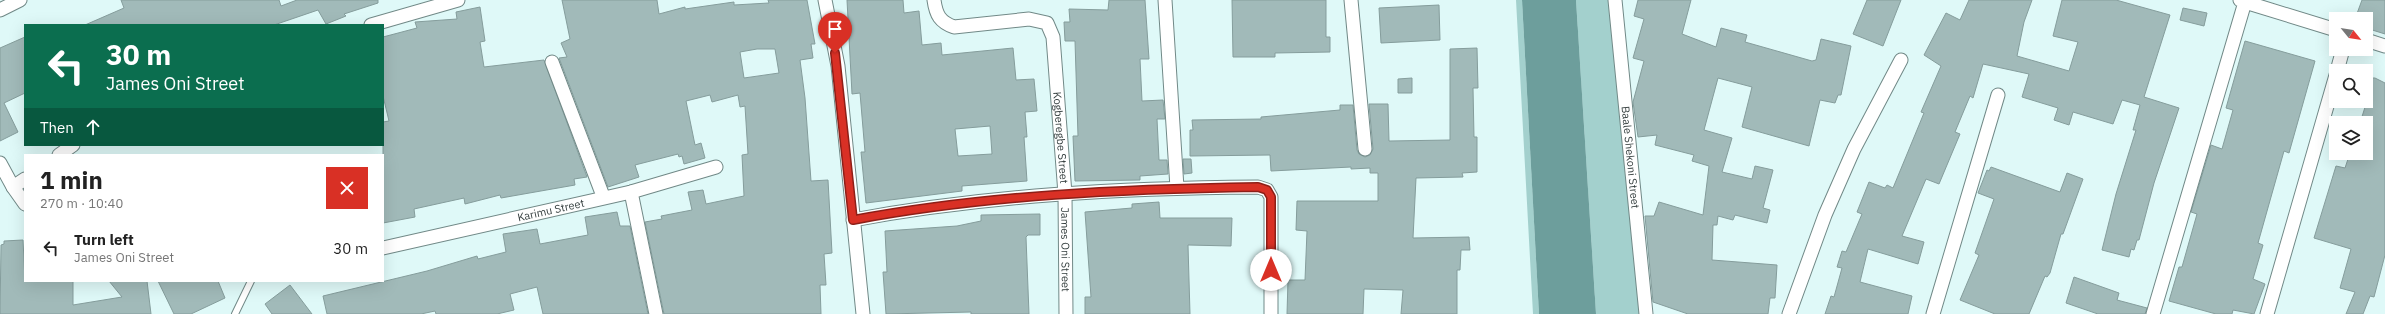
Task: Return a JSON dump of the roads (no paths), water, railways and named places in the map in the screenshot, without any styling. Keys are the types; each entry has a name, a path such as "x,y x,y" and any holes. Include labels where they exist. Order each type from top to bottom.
{"street":[{"path":"374,24 458,0"},
{"path":"825,0 838,66 863,314"},
{"name":"Kogberegbe Street","path":"853,220 913,208 1065,194 1053,37 1047,23 1029,19 954,27 942,23 935,13 934,0"},
{"path":"1165,0 1177,188"},
{"path":"1351,0 1365,148"},
{"name":"Baale Shekoni Street","path":"1615,0 1646,314"},
{"path":"2153,314 2242,1 2329,28"},
{"path":"2373,42 2385,46"},
{"path":"1789,314 1825,215 1854,149 1901,60"},
{"path":"552,62 604,196"},
{"path":"1933,314 1998,95"},
{"path":"2267,314 2329,99"},
{"path":"60,154 72,146"},
{"path":"0,163 13,187 24,203"},
{"name":"Karimu Street","path":"384,248 604,196 631,192 716,167"},
{"path":"13,187 24,180"},
{"name":"James Oni Street","path":"1066,314 1065,194 1177,188 1258,187 1267,190 1271,197 1271,314"},
{"path":"631,192 656,314"}],"lane":[{"path":"235,314 251,282"}]}
